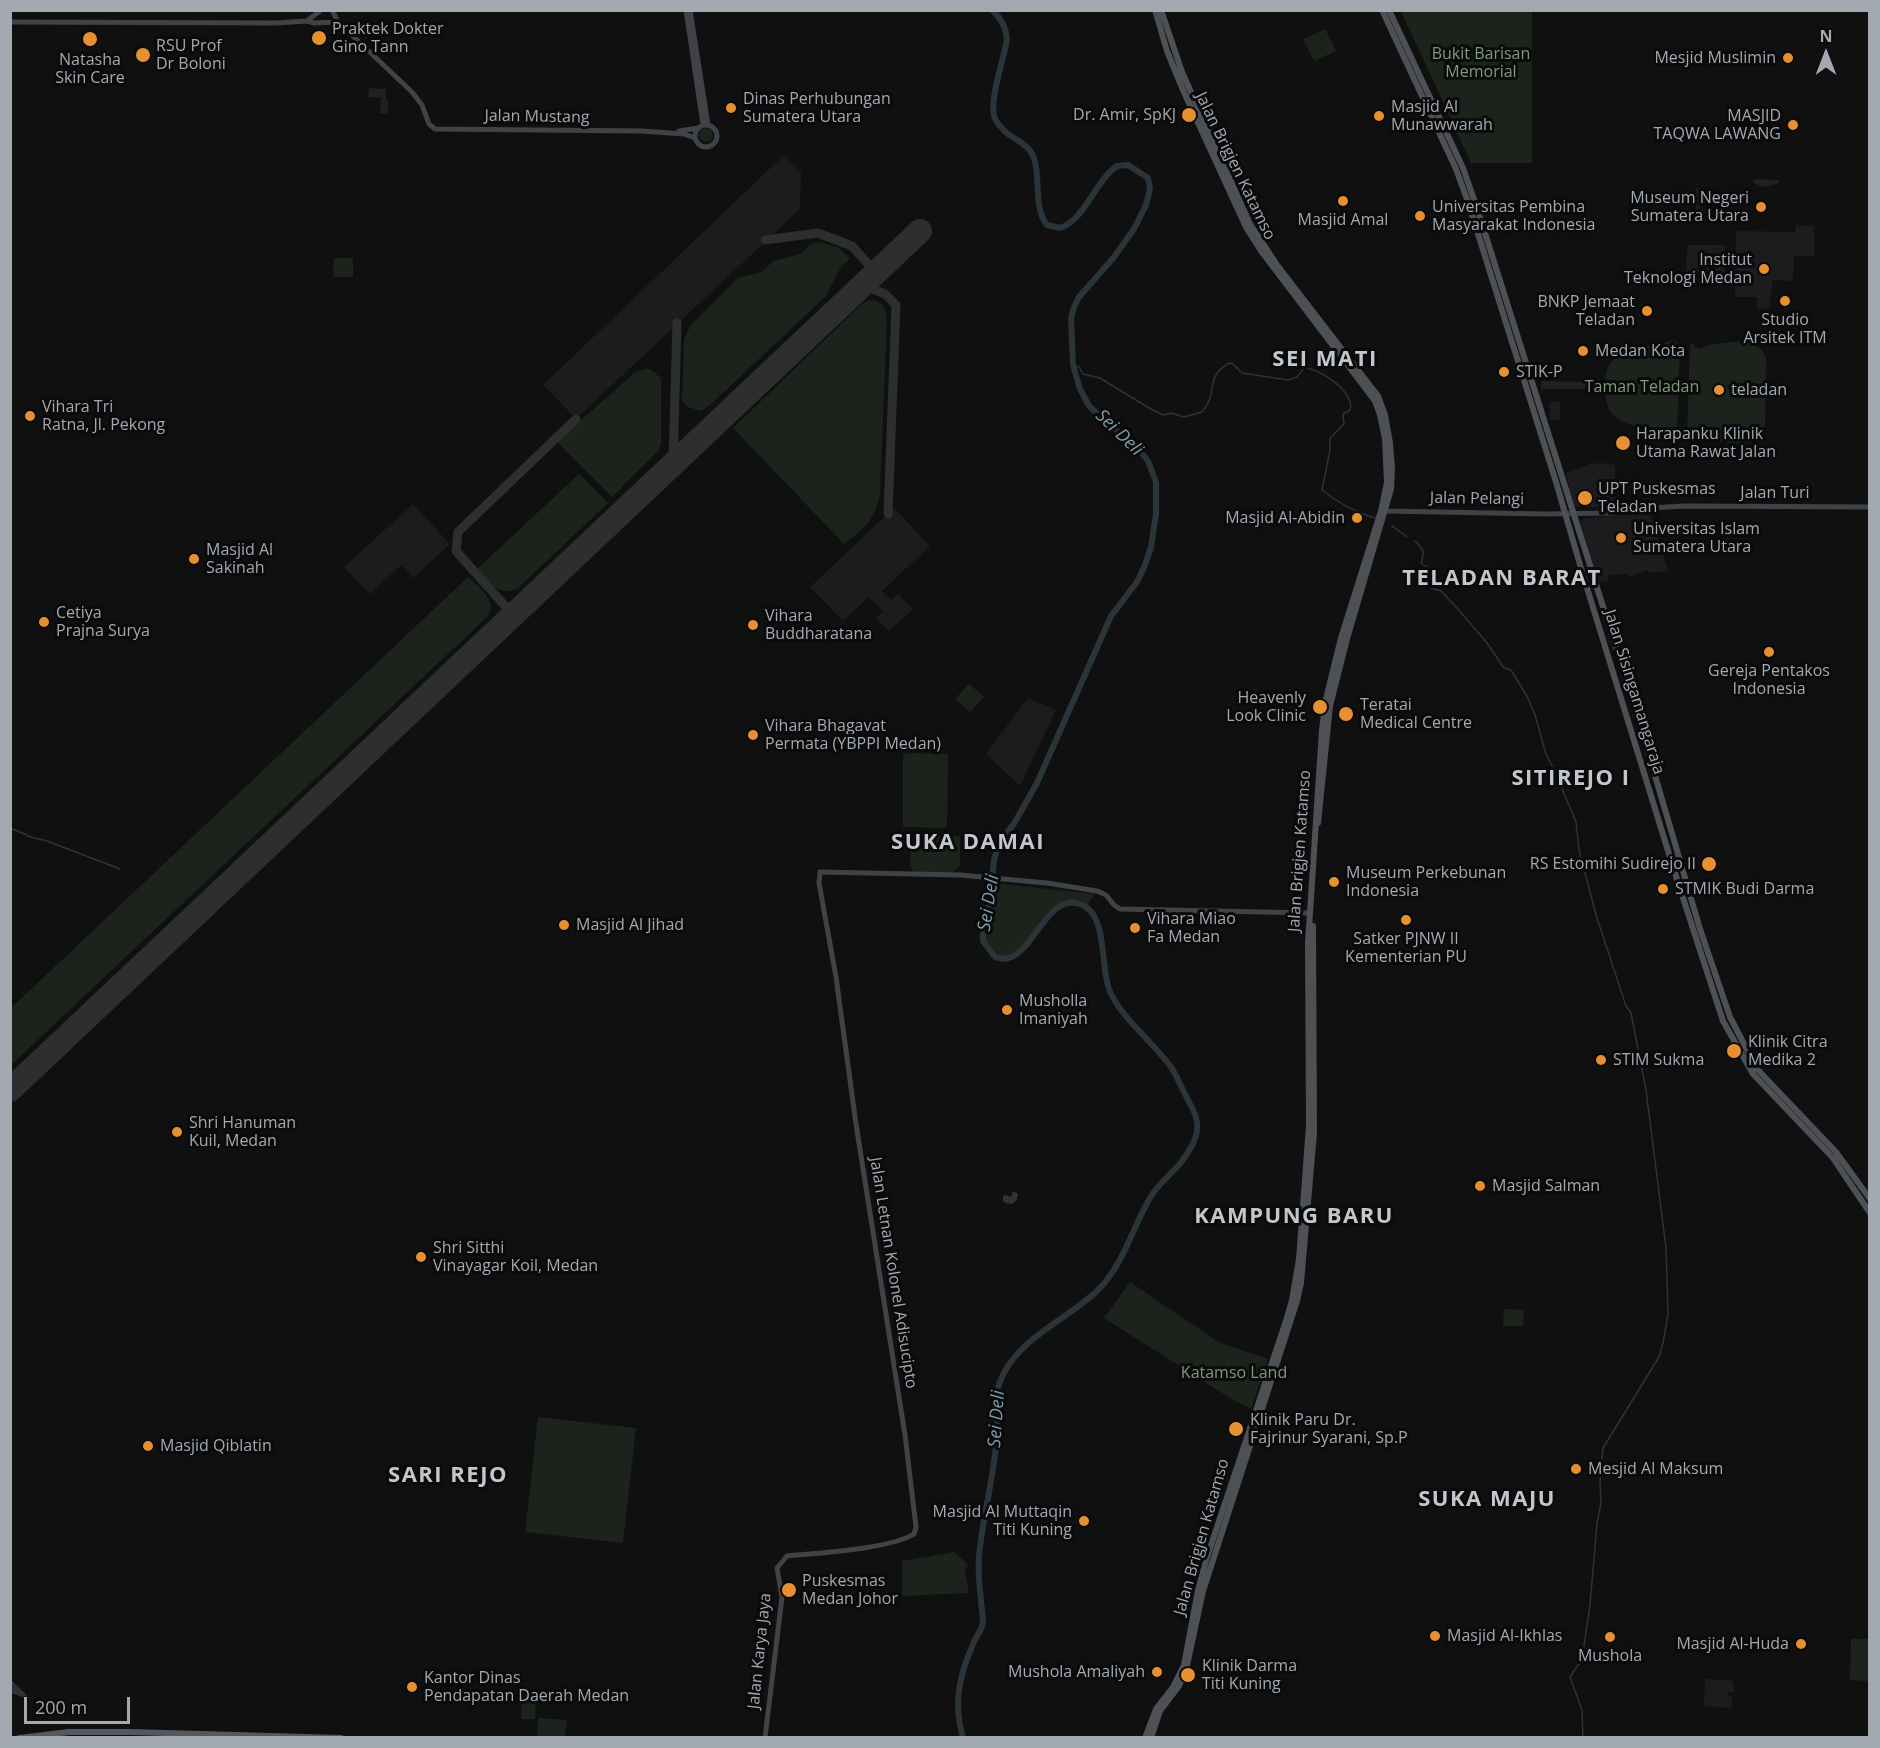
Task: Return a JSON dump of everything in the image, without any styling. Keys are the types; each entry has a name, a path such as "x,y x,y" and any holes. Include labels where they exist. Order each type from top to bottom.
{"highway":[{"path":"19,1737 69,1732 341,1737"}],"main road":[{"path":"307,21 321,10"},
{"path":"10,22 338,22 332,10"},
{"path":"688,10 703,126 695,138 701,146 709,147 718,137 717,132 712,126 703,126"},
{"name":"Jalan Brigjen Katamso","path":"1155,10 1178,78 1228,181"},
{"name":"Jalan Brigjen Katamso","path":"1151,1737 1163,1707 1179,1686 1186,1670 1201,1580 1232,1478 1301,1283 1309,1126 1308,957 1326,699 1341,638 1383,514 1387,482 1387,456 1375,401 1261,251 1246,227 1178,62 1161,10"},
{"name":"Jalan Sisingamangaraja","path":"1382,10 1395,30 1463,168 1477,208 1637,714 1700,929 1730,1017 1757,1070 1836,1152 1869,1199"},
{"name":"Jalan Sisingamangaraja","path":"1389,10 1395,30"},
{"name":"Jalan Mustang","path":"338,22 412,92 422,105 429,124 433,128 682,131 703,126"},
{"name":"Jalan Sisingamangaraja","path":"1424,92 1468,202 1723,1021 1753,1074 1833,1158 1869,1213"},
{"name":"Jalan Mustang","path":"642,131 684,134 695,138"},
{"name":"Jalan Turi","path":"1574,513 1612,513 1685,506 1869,507"},
{"name":"Jalan Pelangi","path":"1383,514 1574,513"},
{"name":"Jalan Brigjen Katamso","path":"1305,1216 1314,1133 1313,946 1318,803"},
{"name":"Jalan Letnan Kolonel Adisucipto","path":"777,1568 788,1556 900,1540 914,1534 916,1527 905,1435 859,1142 836,977 819,883 820,872 960,875 1047,883 1097,891 1106,895 1114,906 1120,909 1310,913"},
{"name":"Jalan Karya Jaya","path":"765,1737 782,1597 777,1568"},
{"name":"Jalan Brigjen Katamso","path":"1145,1737 1156,1708 1173,1687 1182,1669 1197,1607"}],"shaded area":[{"path":"784,155 801,172 800,209 576,419 543,385"},
{"path":"1696,188 1700,188 1701,216 1689,216 1689,210 1696,209"},
{"name":"Institut Teknologi Medan","path":"1796,225 1814,226 1814,256 1794,256 1793,281 1773,280 1769,309 1757,308 1757,297 1735,297 1736,231 1795,232"},
{"path":"1687,245 1725,245 1725,273 1686,272"},
{"path":"1550,402 1560,402 1560,420 1550,420"},
{"path":"1590,464 1615,465 1615,507 1576,507 1567,487 1569,486 1565,473"},
{"path":"413,504 450,544 413,578 401,565 370,594 344,567"},
{"path":"894,508 930,546 882,591 891,600 898,594 913,609 889,631 876,618 883,611 869,597 843,621 810,587"},
{"name":"Universitas Islam Sumatera Utara","path":"1650,511 1668,571 1649,573 1648,570 1628,577 1627,574 1608,575 1608,581 1598,583 1580,521 1585,518"},
{"path":"1028,698 1056,710 1020,786 986,754"},
{"path":"1013,1191 1018,1194 1017,1200 1012,1204 1005,1203 1003,1196 1011,1197"},
{"path":"1705,1679 1733,1681 1734,1692 1728,1692 1728,1696 1733,1696 1731,1708 1704,1706"},
{"path":"10,1680 27,1695 23,1697 11,1693"}],"green space":[{"name":"Bukit Barisan Memorial","path":"1401,11 1532,11 1532,163 1471,163"},
{"path":"1325,29 1336,51 1314,61 1303,39"},
{"path":"369,88 386,89 388,114 380,113 381,98 368,97"},
{"path":"703,128 709,128 713,135 709,142 703,142 699,138 699,132"},
{"path":"1753,179 1780,180 1777,184 1763,187 1754,183"},
{"path":"819,242 837,247 850,258 841,267 826,296 709,406 701,411 688,407 682,401 684,339 691,325 738,278 762,272 773,261 800,254 810,245"},
{"path":"334,258 353,258 353,277 333,277"},
{"path":"869,300 877,301 882,305 886,311 887,320 880,493 876,510 868,523 844,544 733,428 862,304"},
{"name":"Taman Teladan","path":"1671,341 1677,342 1680,347 1677,434 1671,438 1618,419 1607,403 1605,377 1611,363 1617,357 1636,349"},
{"path":"1732,342 1756,346 1766,357 1765,424 1761,433 1747,443 1727,443 1699,435 1698,440 1690,439 1687,436 1690,344 1694,343 1699,349 1708,345"},
{"path":"650,369 661,378 661,443 659,450 612,497 557,442 634,373"},
{"path":"1541,381 1588,382 1591,389 1541,389"},
{"path":"579,474 608,503 518,588 505,591 495,587 477,569"},
{"path":"468,577 489,600 491,605 487,617 11,1065 11,1008"},
{"path":"969,684 984,697 970,712 955,699"},
{"path":"903,754 947,754 948,756 947,826 944,828 903,827"},
{"path":"911,836 960,836 960,866 952,873 914,872 910,866"},
{"path":"993,883 1095,894 1086,907 1073,903 1053,912 1019,952 1004,959 995,957 983,941"},
{"name":"Katamso Land","path":"1130,1282 1220,1343 1268,1359 1251,1409 1104,1318"},
{"path":"1504,1309 1524,1310 1523,1326 1503,1326"},
{"path":"538,1417 636,1428 623,1543 525,1532"},
{"path":"954,1552 968,1565 965,1570 969,1593 902,1596 902,1561"},
{"path":"1851,1639 1869,1639 1869,1681 1850,1680"},
{"path":"526,1690 536,1691 535,1719 521,1719 522,1693 526,1693"},
{"path":"538,1718 567,1720 565,1737 537,1737"}],"waterway":[{"name":"Sei Deli","path":"963,1738 958,1713 959,1690 968,1656 983,1623 979,1557 995,1459 996,1403 1001,1379 1019,1352 1044,1330 1086,1301 1107,1280 1115,1269 1151,1196 1185,1157 1197,1133 1194,1112 1171,1067 1121,1009 1109,989 1102,941 1095,918 1089,909 1080,904 1069,903 1059,907 1050,914 1027,945 1007,959 995,957 983,941 983,928 998,845 1015,822 1037,783 1111,616 1137,582 1151,547 1156,514 1156,482 1148,461 1140,451 1089,406 1080,389 1073,365 1071,318 1079,297 1114,257 1134,229 1146,205 1150,189 1148,178 1128,165 1117,166 1102,181 1083,209 1069,224 1060,228 1047,225 1040,211 1036,170 1031,152 1001,128 994,116 994,98 1007,39 1002,23 992,10"},
{"path":"1073,365 1079,367 1083,374 1100,378 1163,415 1171,413 1184,417 1202,412 1210,398 1216,374 1229,363 1242,373 1288,380 1297,377 1304,368 1319,372 1342,389 1350,403 1350,410 1343,414 1344,424 1330,438 1330,450 1322,490 1347,507 1375,518"},
{"path":"1392,526 1407,537"},
{"path":"1415,541 1423,551 1421,563 1433,571 1431,588 1441,591 1487,643 1504,668 1511,670 1527,696 1535,715 1546,754 1576,822 1579,850 1596,915 1626,1006 1631,1013 1646,1090 1666,1248 1668,1314 1659,1357 1603,1448 1601,1503 1597,1523 1590,1605 1582,1659 1570,1677 1582,1710 1583,1738"},
{"path":"10,828 27,835"},
{"path":"27,836 47,841 120,869"}],"taxiway":[{"path":"765,240 818,233 852,246 876,273"},
{"path":"863,285 885,294 896,305 888,514"},
{"path":"673,464 677,323"},
{"path":"506,607 456,551 458,532 576,419"}],"runway":[{"path":"10,1090 920,231"}],"place":[{"name":"Praktek Dokter Gino Tann","path":"319,38"},
{"name":"Natasha Skin Care","path":"90,39"},
{"name":"RSU Prof Dr Boloni","path":"143,55"},
{"name":"Mesjid Muslimin","path":"1788,58"},
{"name":"Dinas Perhubungan Sumatera Utara","path":"731,108"},
{"name":"Dr. Amir, SpKJ","path":"1189,115"},
{"name":"Masjid Al Munawwarah","path":"1379,116"},
{"name":"MASJID TAQWA LAWANG","path":"1793,125"},
{"name":"Masjid Amal","path":"1343,201"},
{"name":"Museum Negeri Sumatera Utara","path":"1761,207"},
{"name":"Universitas Pembina Masyarakat Indonesia","path":"1420,216"},
{"name":"Institut Teknologi Medan","path":"1764,269"},
{"name":"Studio Arsitek ITM","path":"1785,301"},
{"name":"BNKP Jemaat Teladan","path":"1647,311"},
{"name":"Medan Kota","path":"1583,351"},
{"name":"STIK-P","path":"1504,372"},
{"name":"teladan","path":"1719,390"},
{"name":"Vihara Tri Ratna, Jl. Pekong","path":"30,416"},
{"name":"Harapanku Klinik Utama Rawat Jalan","path":"1623,443"},
{"name":"UPT Puskesmas Teladan","path":"1585,498"},
{"name":"Masjid Al-Abidin","path":"1357,518"},
{"name":"Universitas Islam Sumatera Utara","path":"1621,538"},
{"name":"Masjid Al Sakinah","path":"194,559"},
{"name":"Cetiya Prajna Surya","path":"44,622"},
{"name":"Vihara Buddharatana","path":"753,625"},
{"name":"Gereja Pentakos Indonesia","path":"1769,652"},
{"name":"Heavenly Look Clinic","path":"1320,707"},
{"name":"Teratai Medical Centre","path":"1346,714"},
{"name":"Vihara Bhagavat Permata (YBPPI Medan)","path":"753,735"},
{"name":"RS Estomihi Sudirejo II","path":"1709,864"},
{"name":"Museum Perkebunan Indonesia","path":"1334,882"},
{"name":"STMIK Budi Darma","path":"1663,889"},
{"name":"Satker PJNW II Kementerian PU","path":"1406,920"},
{"name":"Masjid Al Jihad","path":"564,925"},
{"name":"Vihara Miao Fa Medan","path":"1135,928"},
{"name":"Musholla Imaniyah","path":"1007,1010"},
{"name":"Klinik Citra Medika 2","path":"1734,1051"},
{"name":"STIM Sukma","path":"1601,1060"},
{"name":"Shri Hanuman Kuil, Medan","path":"177,1132"},
{"name":"Masjid Salman","path":"1480,1186"},
{"name":"Shri Sitthi Vinayagar Koil, Medan","path":"421,1257"},
{"name":"Klinik Paru Dr. Fajrinur Syarani, Sp.P","path":"1236,1429"},
{"name":"Masjid Qiblatin","path":"148,1446"},
{"name":"Mesjid Al Maksum","path":"1576,1469"},
{"name":"Masjid Al Muttaqin Titi Kuning","path":"1084,1521"},
{"name":"Puskesmas Medan Johor","path":"789,1590"},
{"name":"Masjid Al-Ikhlas","path":"1435,1636"},
{"name":"Mushola","path":"1610,1637"},
{"name":"Masjid Al-Huda","path":"1801,1644"},
{"name":"Mushola Amaliyah","path":"1157,1672"},
{"name":"Klinik Darma Titi Kuning","path":"1188,1675"},
{"name":"Kantor Dinas Pendapatan Daerah Medan","path":"412,1687"}],"district":[{"name":"SEI MATI","path":"1325,360"},
{"name":"TELADAN BARAT","path":"1502,579"},
{"name":"SITIREJO I","path":"1571,779"},
{"name":"SUKA DAMAI","path":"968,843"},
{"name":"KAMPUNG BARU","path":"1294,1217"},
{"name":"SARI REJO","path":"448,1476"},
{"name":"SUKA MAJU","path":"1487,1500"}]}
